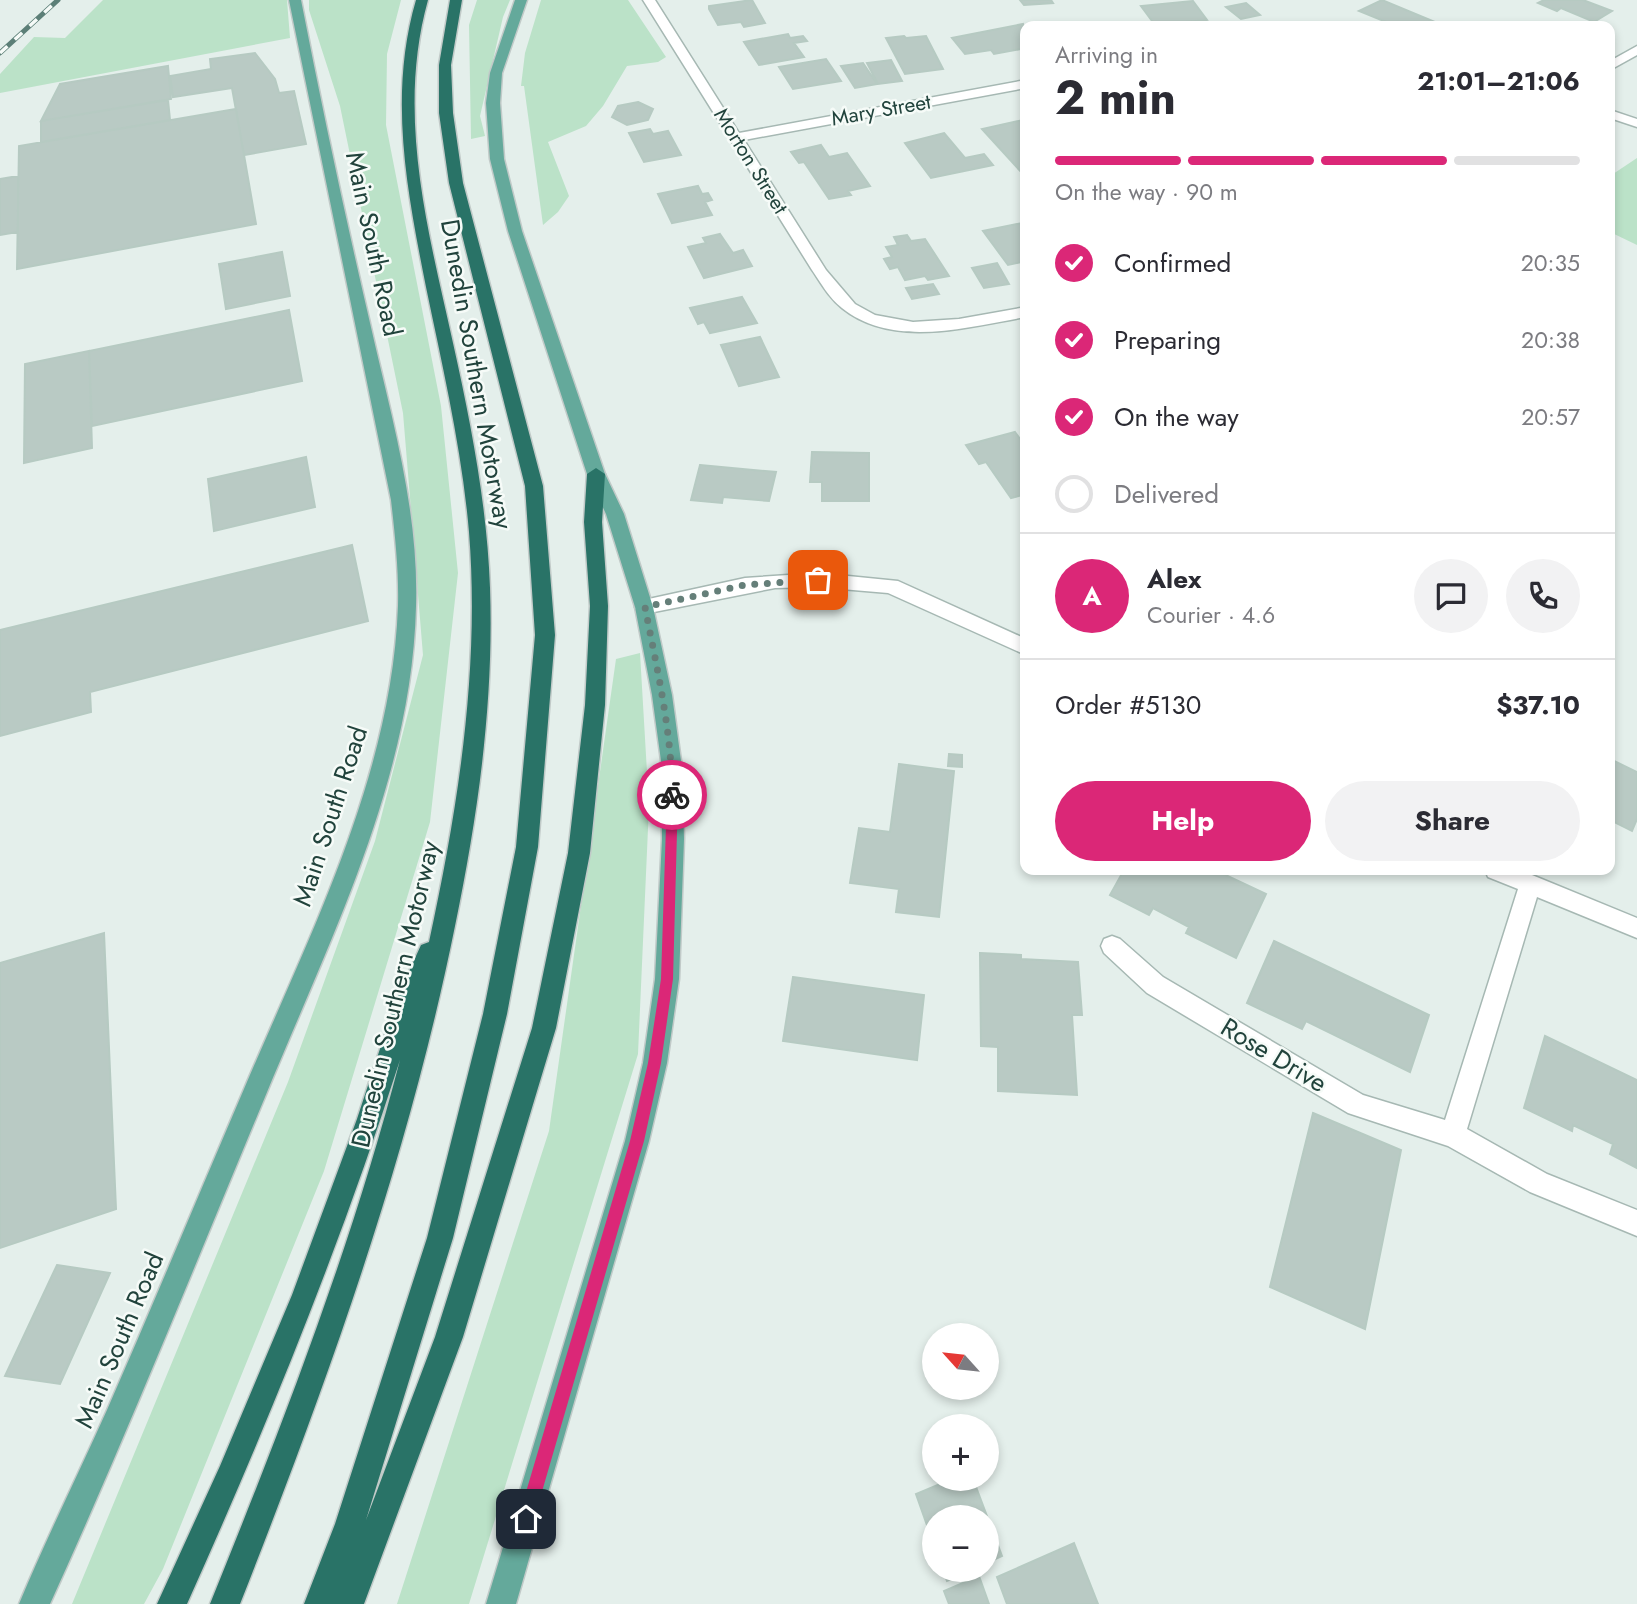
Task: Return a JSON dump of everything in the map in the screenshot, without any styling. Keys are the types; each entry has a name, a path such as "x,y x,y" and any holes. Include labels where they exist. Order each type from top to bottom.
{"highway":[{"name":"Dunedin Southern Motorway","path":"225,1604 356,1255 410,1074 451,902 468,791 479,681 481,590 477,513 408,142 405,90 413,28 422,0"},
{"name":"Dunedin Southern Motorway","path":"319,1604 350,1524 440,1238 495,1014 528,834 545,635 534,486 456,183 446,113 445,65 456,0"},
{"path":"349,1604 449,1337 544,1028 579,853 595,705 599,606 593,522 596,474"},
{"path":"172,1604 230,1476 305,1296 369,1119 408,1000 451,902"}],"main road":[{"name":"Main South Road","path":"34,1604 147,1347 336,895 382,760 401,672 407,608 405,540 384,419 295,0"},
{"path":"501,1604 637,1141 655,1063 662,1015 671,905 672,768 662,695 645,607 615,514 596,474 515,231 497,159 493,103 496,73 521,0"}],"street":[{"name":"Morton Street","path":"649,0 737,136 818,270 842,300 861,313 886,322 911,326 942,325 1020,313"},
{"path":"1615,63 1637,50"},
{"name":"Mary Street","path":"737,136 1020,85"},
{"path":"1615,116 1637,123"},
{"path":"645,607 775,581 818,580 891,586 1020,645"},
{"path":"1508,875 1637,928"},
{"path":"1453,1135 1530,884"},
{"name":"Rose Drive","path":"1112,946 1155,985 1357,1105 1453,1135 1539,1183 1637,1223"}],"green space":[{"path":"103,0 287,0 290,38 0,93 0,74 34,37 65,38"},
{"path":"309,0 401,0 387,54 386,125 441,406 458,573 430,822 324,1171 163,1569 144,1604 72,1604 288,1082 375,841 423,655 403,413 340,106 309,10"},
{"path":"477,0 510,0 503,17 480,116 485,136 471,139 469,25"},
{"path":"541,0 628,0 666,57 658,62 627,66 603,106 586,126 548,142 569,196 558,212 543,225 524,86 521,86 525,53"},
{"path":"1637,158 1637,245 1615,234 1615,173"},
{"path":"640,653 649,806 638,1054 469,1604 397,1604 549,1131 616,659"}],"building":[{"path":"752,0 765,23 744,27 741,22 718,25 709,9 709,6"},
{"path":"1020,0 1051,0 1053,3 1024,5"},
{"path":"1382,0 1432,21 1384,21 1359,11"},
{"path":"1544,0 1583,0 1612,11 1592,21 1561,8 1557,11 1538,3"},
{"path":"1193,1 1207,20 1152,21 1141,6"},
{"path":"1246,3 1260,15 1241,19 1226,7"},
{"path":"1020,25 1020,49 994,54 991,50 965,54 952,38"},
{"path":"788,34 790,38 803,36 807,41 794,43 804,57 759,65 744,42"},
{"path":"926,36 943,69 905,74 886,38"},
{"path":"255,53 275,79 279,93 294,91 306,144 244,155 232,88 173,97 170,76 211,69 210,59"},
{"path":"826,59 841,81 793,89 779,67"},
{"path":"891,60 902,81 878,84 867,63"},
{"path":"863,63 877,84 855,88 841,66"},
{"path":"168,66 171,99 41,121 60,84"},
{"path":"168,100 170,120 41,142 41,121"},
{"path":"638,102 653,109 648,120 627,125 612,117 618,106"},
{"path":"236,109 256,224 17,269 19,146"},
{"path":"1020,121 1020,171 982,129"},
{"path":"650,129 653,134 668,131 681,155 644,162 629,133"},
{"path":"944,133 965,158 984,154 993,165 931,178 905,143"},
{"path":"821,145 829,157 847,153 870,186 848,191 851,195 829,199 804,162 799,163 791,152"},
{"path":"18,176 18,232 0,235 0,179"},
{"path":"698,186 702,194 708,193 712,200 705,202 712,215 672,223 658,194"},
{"path":"1020,223 1020,262 1008,265 983,231"},
{"path":"720,234 733,253 743,250 752,266 704,278 688,247 706,243 703,238"},
{"path":"907,235 911,241 925,239 949,276 928,280 925,276 905,280 898,267 890,269 884,259 892,257 886,247 898,245 894,237"},
{"path":"282,252 290,296 226,309 219,264"},
{"path":"997,263 1009,284 984,288 972,268"},
{"path":"933,284 939,294 912,299 906,288"},
{"path":"742,297 757,323 710,333 704,322 698,324 690,308"},
{"path":"289,310 302,381 92,426 89,351"},
{"path":"760,337 779,377 739,386 721,345"},
{"path":"89,351 92,448 24,463 25,364"},
{"path":"1015,432 1020,439 1020,496 1011,498 986,462 979,464 966,445"},
{"path":"812,452 869,453 869,501 822,501 822,482 810,482"},
{"path":"306,457 315,507 214,531 208,479"},
{"path":"700,465 776,472 769,501 723,497 722,503 691,500"},
{"path":"352,545 368,621 90,692 91,712 0,736 0,630"},
{"path":"949,754 962,755 962,767 948,766"},
{"path":"1615,761 1637,772 1637,819 1632,831 1615,822"},
{"path":"899,764 954,771 939,917 896,912 899,889 850,883 859,828 890,832"},
{"path":"1121,875 1226,875 1266,894 1236,958 1186,933 1189,927 1153,908 1149,915 1110,895"},
{"path":"104,933 116,1209 0,1248 0,963"},
{"path":"1274,941 1429,1015 1410,1072 1306,1021 1302,1029 1247,1003"},
{"path":"980,953 1021,955 1021,959 1078,962 1082,1015 1072,1015 1077,1095 998,1091 998,1047 981,1046"},
{"path":"793,977 924,995 917,1060 783,1041"},
{"path":"1545,1036 1637,1080 1637,1168 1610,1154 1613,1144 1573,1125 1572,1131 1524,1108"},
{"path":"1313,1113 1401,1150 1365,1329 1270,1287"},
{"path":"57,1265 110,1273 60,1384 5,1376"},
{"path":"923,1491 978,1491 983,1505 922,1505 922,1511 916,1494"},
{"path":"1074,1543 1098,1604 1007,1604 999,1576"},
{"path":"965,1582 981,1582 989,1604 949,1604 944,1591"}],"railway":[{"path":"0,53 58,0"}],"way so far":[{"path":"672,795 672,768 662,695 645,607 745,585 818,580"}],"route":[{"path":"526,1519 637,1141 655,1063 667,979 673,839 672,795"}]}
